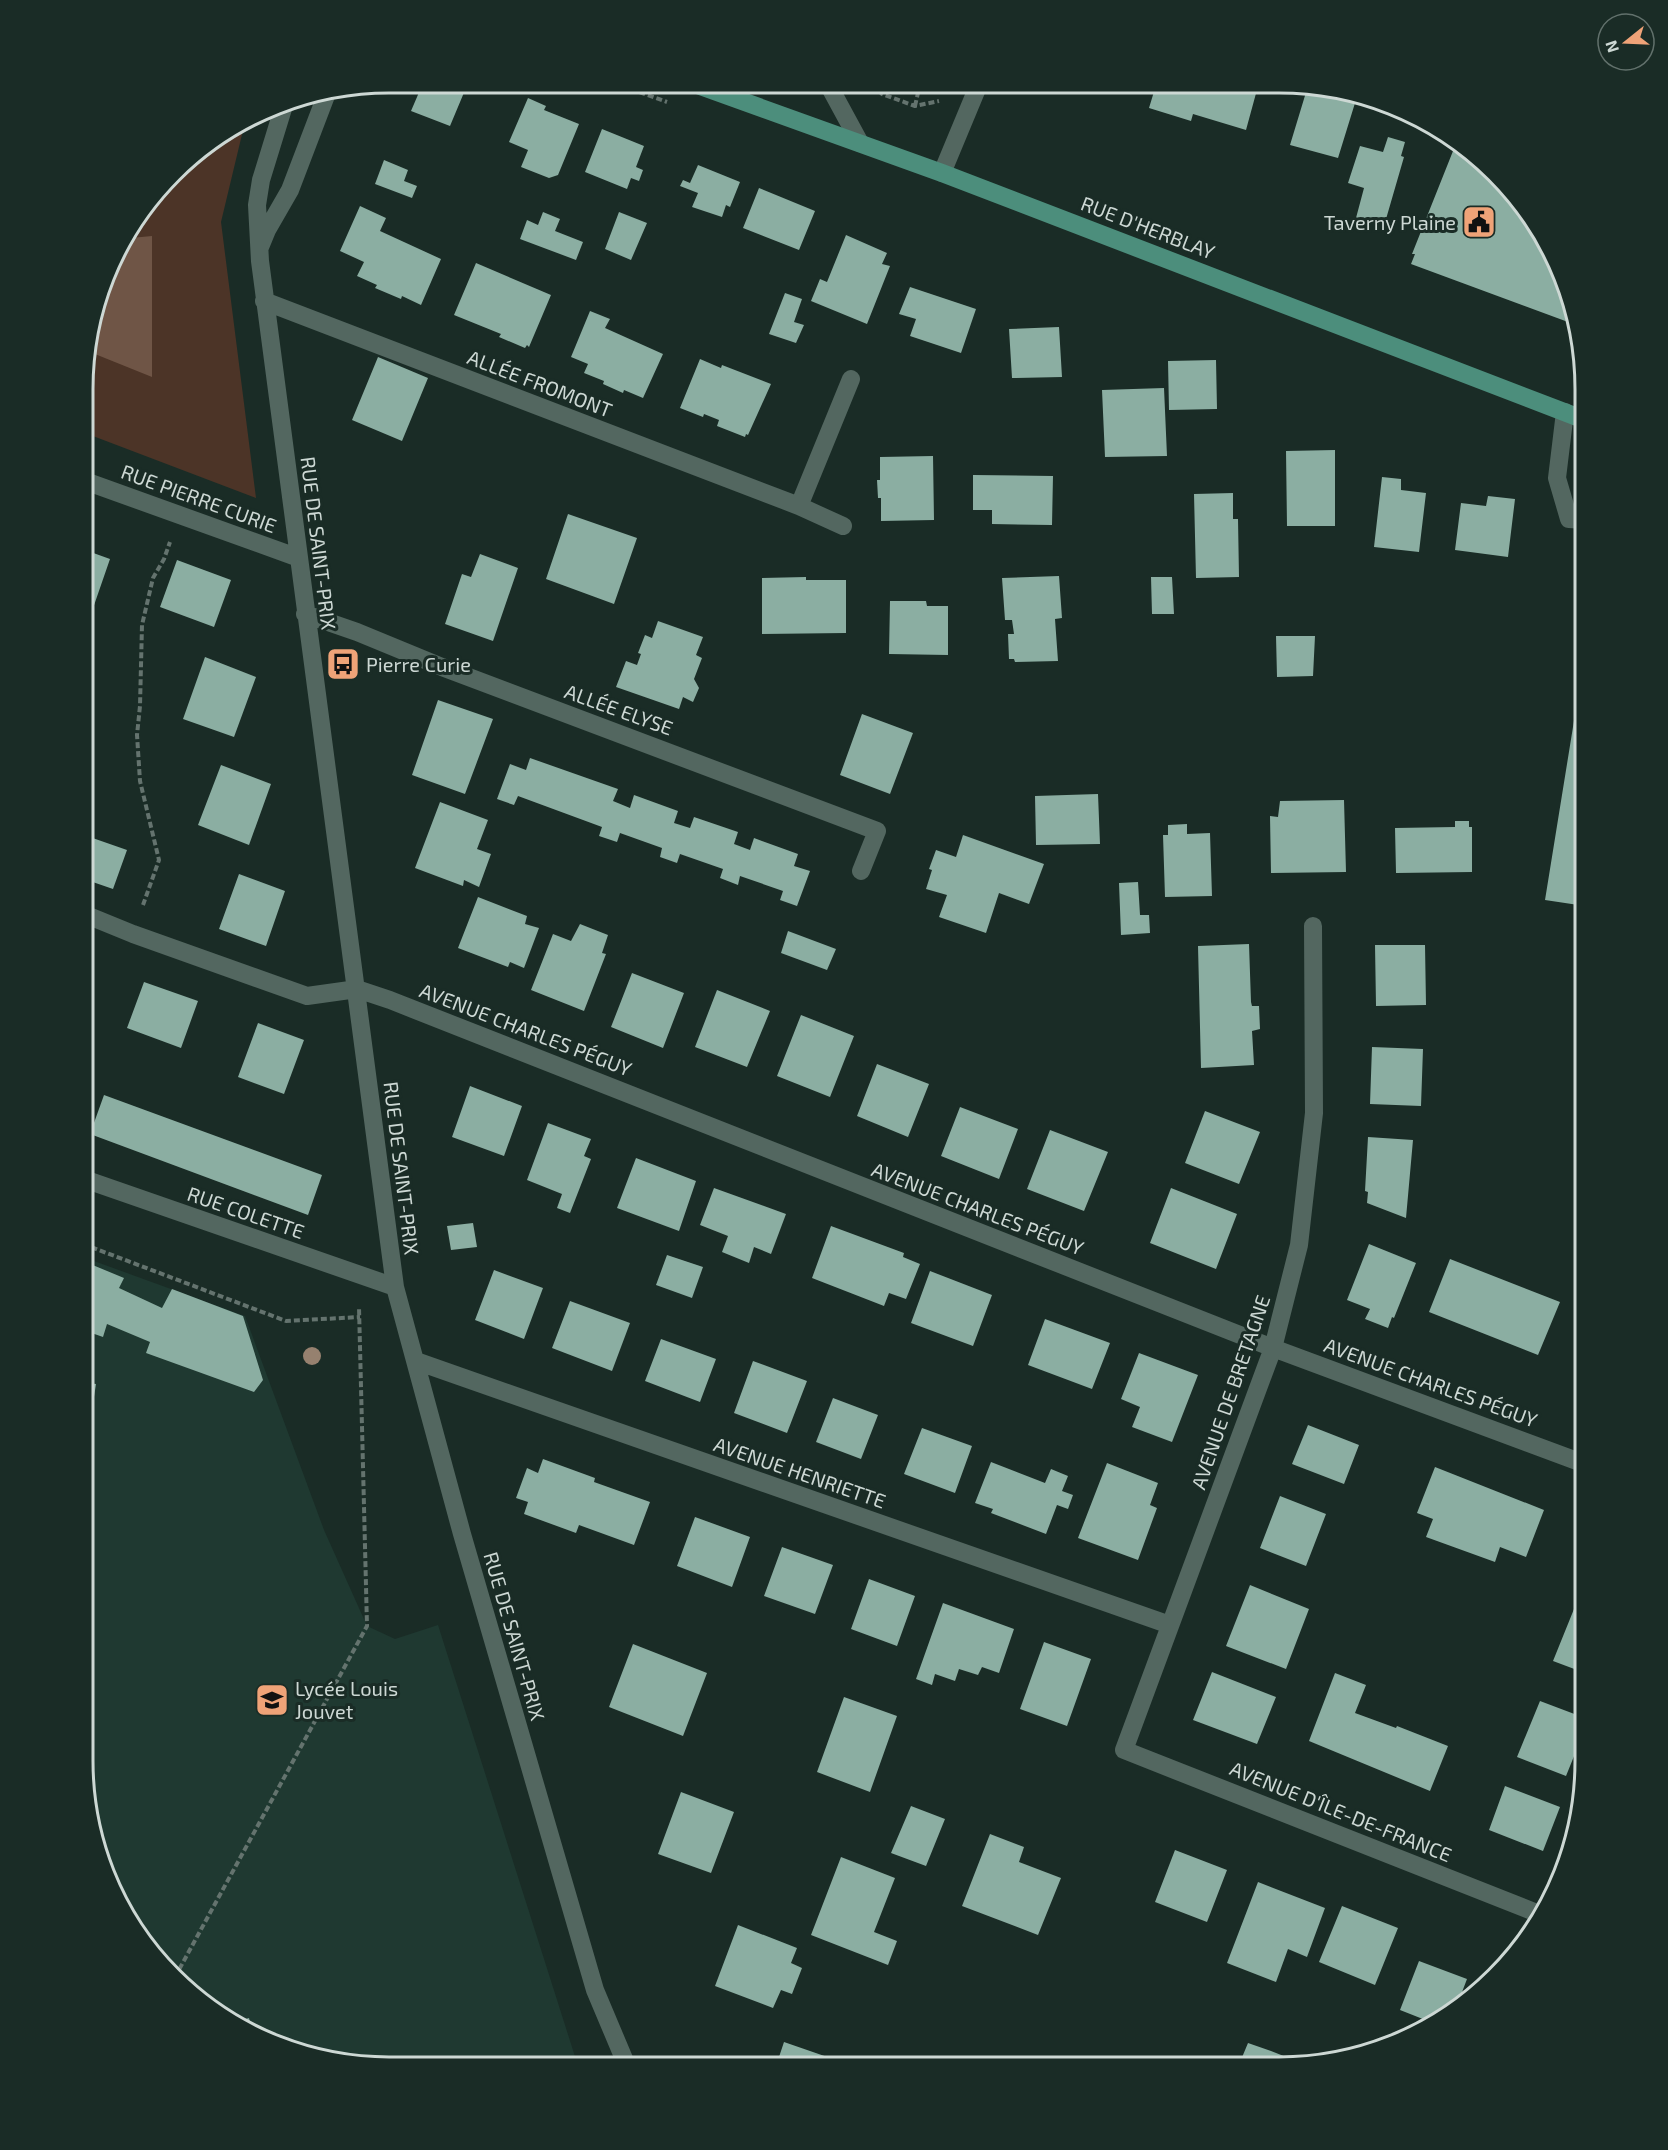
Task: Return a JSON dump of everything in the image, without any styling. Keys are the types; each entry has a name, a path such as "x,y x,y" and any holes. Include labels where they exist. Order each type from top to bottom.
{"main road":[{"name":"RUE D'HERBLAY","path":"720,93 942,173 1575,416"}],"street":[{"path":"833,93 860,143"},
{"path":"942,173 975,93"},
{"name":"RUE DE SAINT-PRIX","path":"260,248 267,230 290,190 324,101"},
{"name":"RUE DE SAINT-PRIX","path":"281,114 261,180 257,205 264,301 395,1287 462,1534 595,1989 623,2057"},
{"name":"ALLÉE FROMONT","path":"264,301 799,506 843,526"},
{"path":"799,506 851,379"},
{"path":"1565,412 1557,478 1569,519 1575,519"},
{"name":"RUE PIERRE CURIE","path":"93,484 298,558"},
{"name":"ALLÉE ELYSE","path":"305,614 877,831 861,871"},
{"path":"93,918 307,996 357,989"},
{"name":"AVENUE DE BRETAGNE","path":"1124,1750 1273,1348 1299,1245 1314,1113 1312,926"},
{"name":"AVENUE CHARLES PÉGUY","path":"357,989 390,1000 1273,1348 1575,1460"},
{"name":"RUE COLETTE","path":"93,1182 395,1287"},
{"name":"AVENUE HENRIETTE","path":"416,1361 1170,1625"},
{"name":"AVENUE D'ÎLE-DE-FRANCE","path":"1124,1750 1533,1912"}],"path":[{"path":"881,93 915,106 939,101 967,113"},
{"path":"915,106 918,93"},
{"path":"133,934 159,860 140,781 137,735 142,625 153,578 164,559 180,515"},
{"path":"93,1247 286,1321 360,1317 367,1626 179,1969"}],"shaded area":[{"path":"243,132 221,222 256,498 93,436 94,370 99,332 109,294 124,258 154,209 180,180 209,154"},
{"path":"152,236 152,377 96,354 109,294 135,238"},
{"name":"Lycée Louis Jouvet","path":"93,1261 245,1316 324,1530 367,1626 395,1639 438,1625 575,2057 370,2056 332,2051 294,2041 241,2017 209,1996 167,1956 133,1909 116,1874 103,1837 94,1780"}],"building":[{"path":"419,93 464,93 450,126 411,111"},
{"path":"1154,93 1256,93 1246,130 1193,114 1191,121 1149,108"},
{"path":"1305,95 1355,103 1338,158 1290,145"},
{"path":"528,98 546,106 544,110 579,124 558,175 549,178 521,167 528,150 509,142"},
{"path":"602,129 644,146 636,167 643,170 639,181 631,178 627,189 585,172"},
{"path":"1388,137 1405,142 1401,156 1404,157 1384,226 1356,218 1364,188 1348,183 1360,146 1383,152"},
{"name":"Taverny Plaine","path":"1453,150 1488,180 1525,225 1552,276 1567,322 1411,264 1415,254 1412,254"},
{"path":"384,160 408,170 404,181 417,186 412,198 375,184"},
{"path":"698,165 740,182 730,207 726,205 722,217 692,207 698,193 680,186 683,180 690,183"},
{"path":"759,188 815,211 799,250 743,228"},
{"path":"360,206 386,218 380,231 441,259 421,305 402,296 401,299 375,288 377,285 357,276 364,262 340,251"},
{"path":"543,212 560,219 555,231 583,242 576,260 520,239 527,220 538,225"},
{"path":"619,212 647,223 631,260 605,249"},
{"path":"846,235 887,253 882,264 890,266 867,324 811,301 820,279 827,282"},
{"path":"476,263 551,295 529,347 527,345 525,348 499,337 501,334 454,315"},
{"path":"910,287 976,309 961,353 910,336 916,319 899,314"},
{"path":"785,293 802,299 794,322 804,325 796,343 769,334"},
{"path":"590,311 610,319 605,328 663,354 643,398 624,390 623,393 603,384 604,381 584,373 588,364 571,357"},
{"path":"1059,327 1062,377 1012,378 1009,329"},
{"path":"378,357 428,378 402,441 352,420"},
{"path":"700,359 771,384 748,435 746,434 745,437 717,426 719,420 704,414 703,417 680,408"},
{"path":"1216,360 1217,409 1169,410 1168,361"},
{"path":"1164,388 1167,456 1105,457 1102,390"},
{"path":"1335,450 1335,526 1287,526 1286,451"},
{"path":"933,456 934,520 881,521 881,498 878,498 877,480 880,480 880,457"},
{"path":"973,475 1053,476 1052,525 992,524 992,510 973,510"},
{"path":"1382,477 1401,479 1401,490 1426,493 1419,552 1374,547"},
{"path":"1233,493 1233,519 1238,519 1239,577 1196,578 1194,494"},
{"path":"1488,496 1515,499 1508,557 1455,550 1461,503 1486,506"},
{"path":"568,514 637,538 614,604 546,579"},
{"path":"93,553 110,559 93,608"},
{"path":"480,554 518,568 493,641 445,624 462,574 471,577"},
{"path":"177,560 231,580 214,627 160,607"},
{"path":"1059,576 1062,618 1055,619 1058,661 1015,662 1014,659 1009,659 1008,634 1014,634 1012,620 1005,620 1002,578"},
{"path":"806,577 806,580 846,580 846,633 762,634 762,578"},
{"path":"1151,577 1172,577 1174,614 1152,614"},
{"path":"890,601 926,601 927,606 948,606 948,655 889,654"},
{"path":"658,621 703,637 696,655 702,658 694,679 699,688 693,702 683,697 679,709 616,687 626,661 637,665 641,654 638,653 645,635 652,638"},
{"path":"1276,636 1315,636 1313,676 1277,677"},
{"path":"205,657 256,677 234,737 183,719"},
{"path":"438,700 493,719 465,794 412,775"},
{"path":"862,714 913,733 890,794 840,775"},
{"path":"1575,715 1575,904 1545,900"},
{"path":"530,758 618,789 613,801 630,808 634,795 678,811 674,823 690,828 694,817 738,832 734,844 750,850 754,838 798,854 794,866 810,871 797,906 780,900 783,891 740,876 738,885 720,878 723,869 680,854 677,863 660,857 662,848 620,833 617,842 599,836 602,827 518,796 514,805 497,799 510,764 526,770"},
{"path":"221,765 271,784 249,845 198,825"},
{"path":"1098,794 1100,844 1036,845 1035,796"},
{"path":"1344,800 1346,872 1271,873 1270,816 1278,817 1280,801"},
{"path":"440,802 488,820 477,849 491,854 479,887 464,880 463,886 415,868"},
{"path":"1455,821 1469,821 1469,827 1472,827 1472,872 1396,873 1395,828 1455,827"},
{"path":"1187,824 1187,834 1210,833 1212,896 1165,897 1163,835 1168,835 1168,825"},
{"path":"963,835 1044,864 1029,904 999,893 986,933 939,917 947,895 926,889 932,870 929,869 936,850 956,857"},
{"path":"93,838 127,850 113,889 93,882"},
{"path":"239,874 285,891 266,946 219,929"},
{"path":"1138,882 1140,915 1149,915 1150,933 1121,935 1119,883"},
{"path":"478,897 527,916 525,924 539,928 524,968 510,962 508,967 458,948"},
{"path":"580,924 608,935 602,953 606,954 584,1011 531,990 553,934 571,941"},
{"path":"788,931 836,949 827,970 781,953"},
{"path":"1249,944 1251,1002 1252,1006 1259,1006 1260,1029 1252,1031 1254,1065 1201,1068 1198,946"},
{"path":"1375,945 1425,945 1426,1005 1376,1006"},
{"path":"632,973 684,993 663,1048 611,1027"},
{"path":"144,982 198,1001 181,1048 127,1028"},
{"path":"717,990 770,1011 747,1067 695,1047"},
{"path":"801,1015 854,1036 830,1097 777,1076"},
{"path":"258,1023 304,1040 284,1094 238,1077"},
{"path":"1372,1047 1423,1049 1421,1106 1370,1104"},
{"path":"877,1064 929,1084 908,1137 857,1116"},
{"path":"470,1086 522,1106 504,1156 452,1137"},
{"path":"104,1095 322,1175 308,1215 93,1135 93,1126"},
{"path":"960,1107 1018,1129 999,1179 941,1156"},
{"path":"1205,1111 1260,1132 1239,1184 1185,1163"},
{"path":"548,1123 591,1139 584,1156 591,1159 570,1213 557,1208 562,1194 527,1180"},
{"path":"1050,1130 1108,1152 1084,1211 1027,1189"},
{"path":"1368,1137 1413,1140 1406,1218 1367,1203 1368,1192 1365,1191"},
{"path":"636,1158 696,1181 679,1231 617,1208"},
{"path":"714,1188 786,1214 771,1254 754,1247 749,1263 722,1252 728,1236 700,1225"},
{"path":"1171,1188 1237,1214 1216,1269 1150,1243"},
{"path":"473,1223 477,1247 451,1250 447,1226"},
{"path":"831,1226 904,1253 903,1257 920,1264 906,1299 889,1293 884,1306 812,1278"},
{"path":"1369,1244 1416,1263 1388,1328 1365,1319 1370,1309 1347,1300"},
{"path":"667,1255 703,1267 692,1298 656,1285"},
{"path":"1450,1259 1560,1302 1538,1355 1429,1312"},
{"path":"93,1265 124,1278 119,1288 162,1308 172,1289 243,1316 263,1380 254,1392 146,1353 150,1342 107,1324 103,1337 93,1334"},
{"path":"494,1270 543,1288 524,1339 475,1320"},
{"path":"930,1271 992,1295 973,1346 911,1323"},
{"path":"570,1301 630,1323 612,1371 552,1348"},
{"path":"1045,1319 1110,1343 1092,1389 1028,1365"},
{"path":"661,1339 716,1359 700,1402 645,1381"},
{"path":"1139,1353 1198,1375 1172,1442 1132,1427 1140,1407 1121,1399"},
{"path":"753,1361 807,1381 787,1433 734,1413"},
{"path":"93,1384 96,1384 93,1403"},
{"path":"833,1398 878,1415 861,1459 816,1442"},
{"path":"1308,1425 1359,1445 1344,1484 1292,1464"},
{"path":"922,1428 972,1446 955,1493 904,1474"},
{"path":"543,1459 595,1478 594,1482 650,1502 634,1545 579,1525 576,1533 524,1514 528,1502 516,1498 527,1468 538,1473"},
{"path":"991,1462 1045,1483 1051,1469 1068,1476 1062,1491 1073,1495 1068,1509 1057,1505 1046,1534 991,1513 993,1509 975,1503"},
{"path":"1107,1463 1158,1483 1150,1505 1157,1508 1138,1560 1078,1538"},
{"path":"1435,1467 1544,1510 1526,1557 1500,1547 1495,1562 1426,1537 1433,1519 1417,1513"},
{"path":"1280,1496 1326,1514 1306,1566 1260,1548"},
{"path":"695,1517 750,1537 732,1587 677,1566"},
{"path":"782,1547 833,1565 815,1614 764,1596"},
{"path":"869,1579 915,1596 897,1646 851,1629"},
{"path":"1250,1585 1309,1609 1286,1669 1226,1646"},
{"path":"943,1603 1014,1629 999,1673 982,1667 978,1675 959,1669 955,1681 935,1674 932,1685 916,1679"},
{"path":"1574,1609 1575,1609 1575,1669 1553,1661"},
{"path":"1044,1642 1091,1659 1067,1726 1020,1709"},
{"path":"633,1644 707,1673 683,1736 609,1707"},
{"path":"1212,1672 1276,1697 1257,1744 1193,1720"},
{"path":"1335,1673 1366,1685 1355,1713 1448,1746 1430,1791 1309,1741"},
{"path":"844,1697 897,1716 870,1792 817,1772"},
{"path":"1540,1701 1575,1714 1575,1754 1566,1776 1517,1757"},
{"path":"1505,1786 1560,1807 1543,1851 1489,1830"},
{"path":"681,1792 734,1812 711,1873 658,1854"},
{"path":"911,1806 945,1819 926,1866 891,1853"},
{"path":"990,1834 1024,1847 1019,1862 1061,1878 1038,1935 962,1906"},
{"path":"1175,1850 1227,1870 1207,1922 1155,1902"},
{"path":"841,1857 895,1878 874,1932 897,1941 888,1965 811,1935"},
{"path":"1258,1882 1325,1908 1307,1957 1288,1949 1276,1982 1227,1963"},
{"path":"1342,1906 1398,1928 1375,1985 1319,1962"},
{"path":"738,1925 797,1948 791,1963 802,1968 792,1994 781,1990 773,2008 715,1986"},
{"path":"1419,1961 1467,1979 1461,1994 1423,2019 1400,2010"},
{"path":"784,2042 827,2057 779,2057"},
{"path":"1248,2043 1285,2057 1279,2057 1242,2057"}],"place":[{"name":"Taverny Plaine","path":"1479,222"},
{"name":"Pierre Curie","path":"343,664"},
{"name":"Lycée Louis Jouvet","path":"272,1700"}]}
